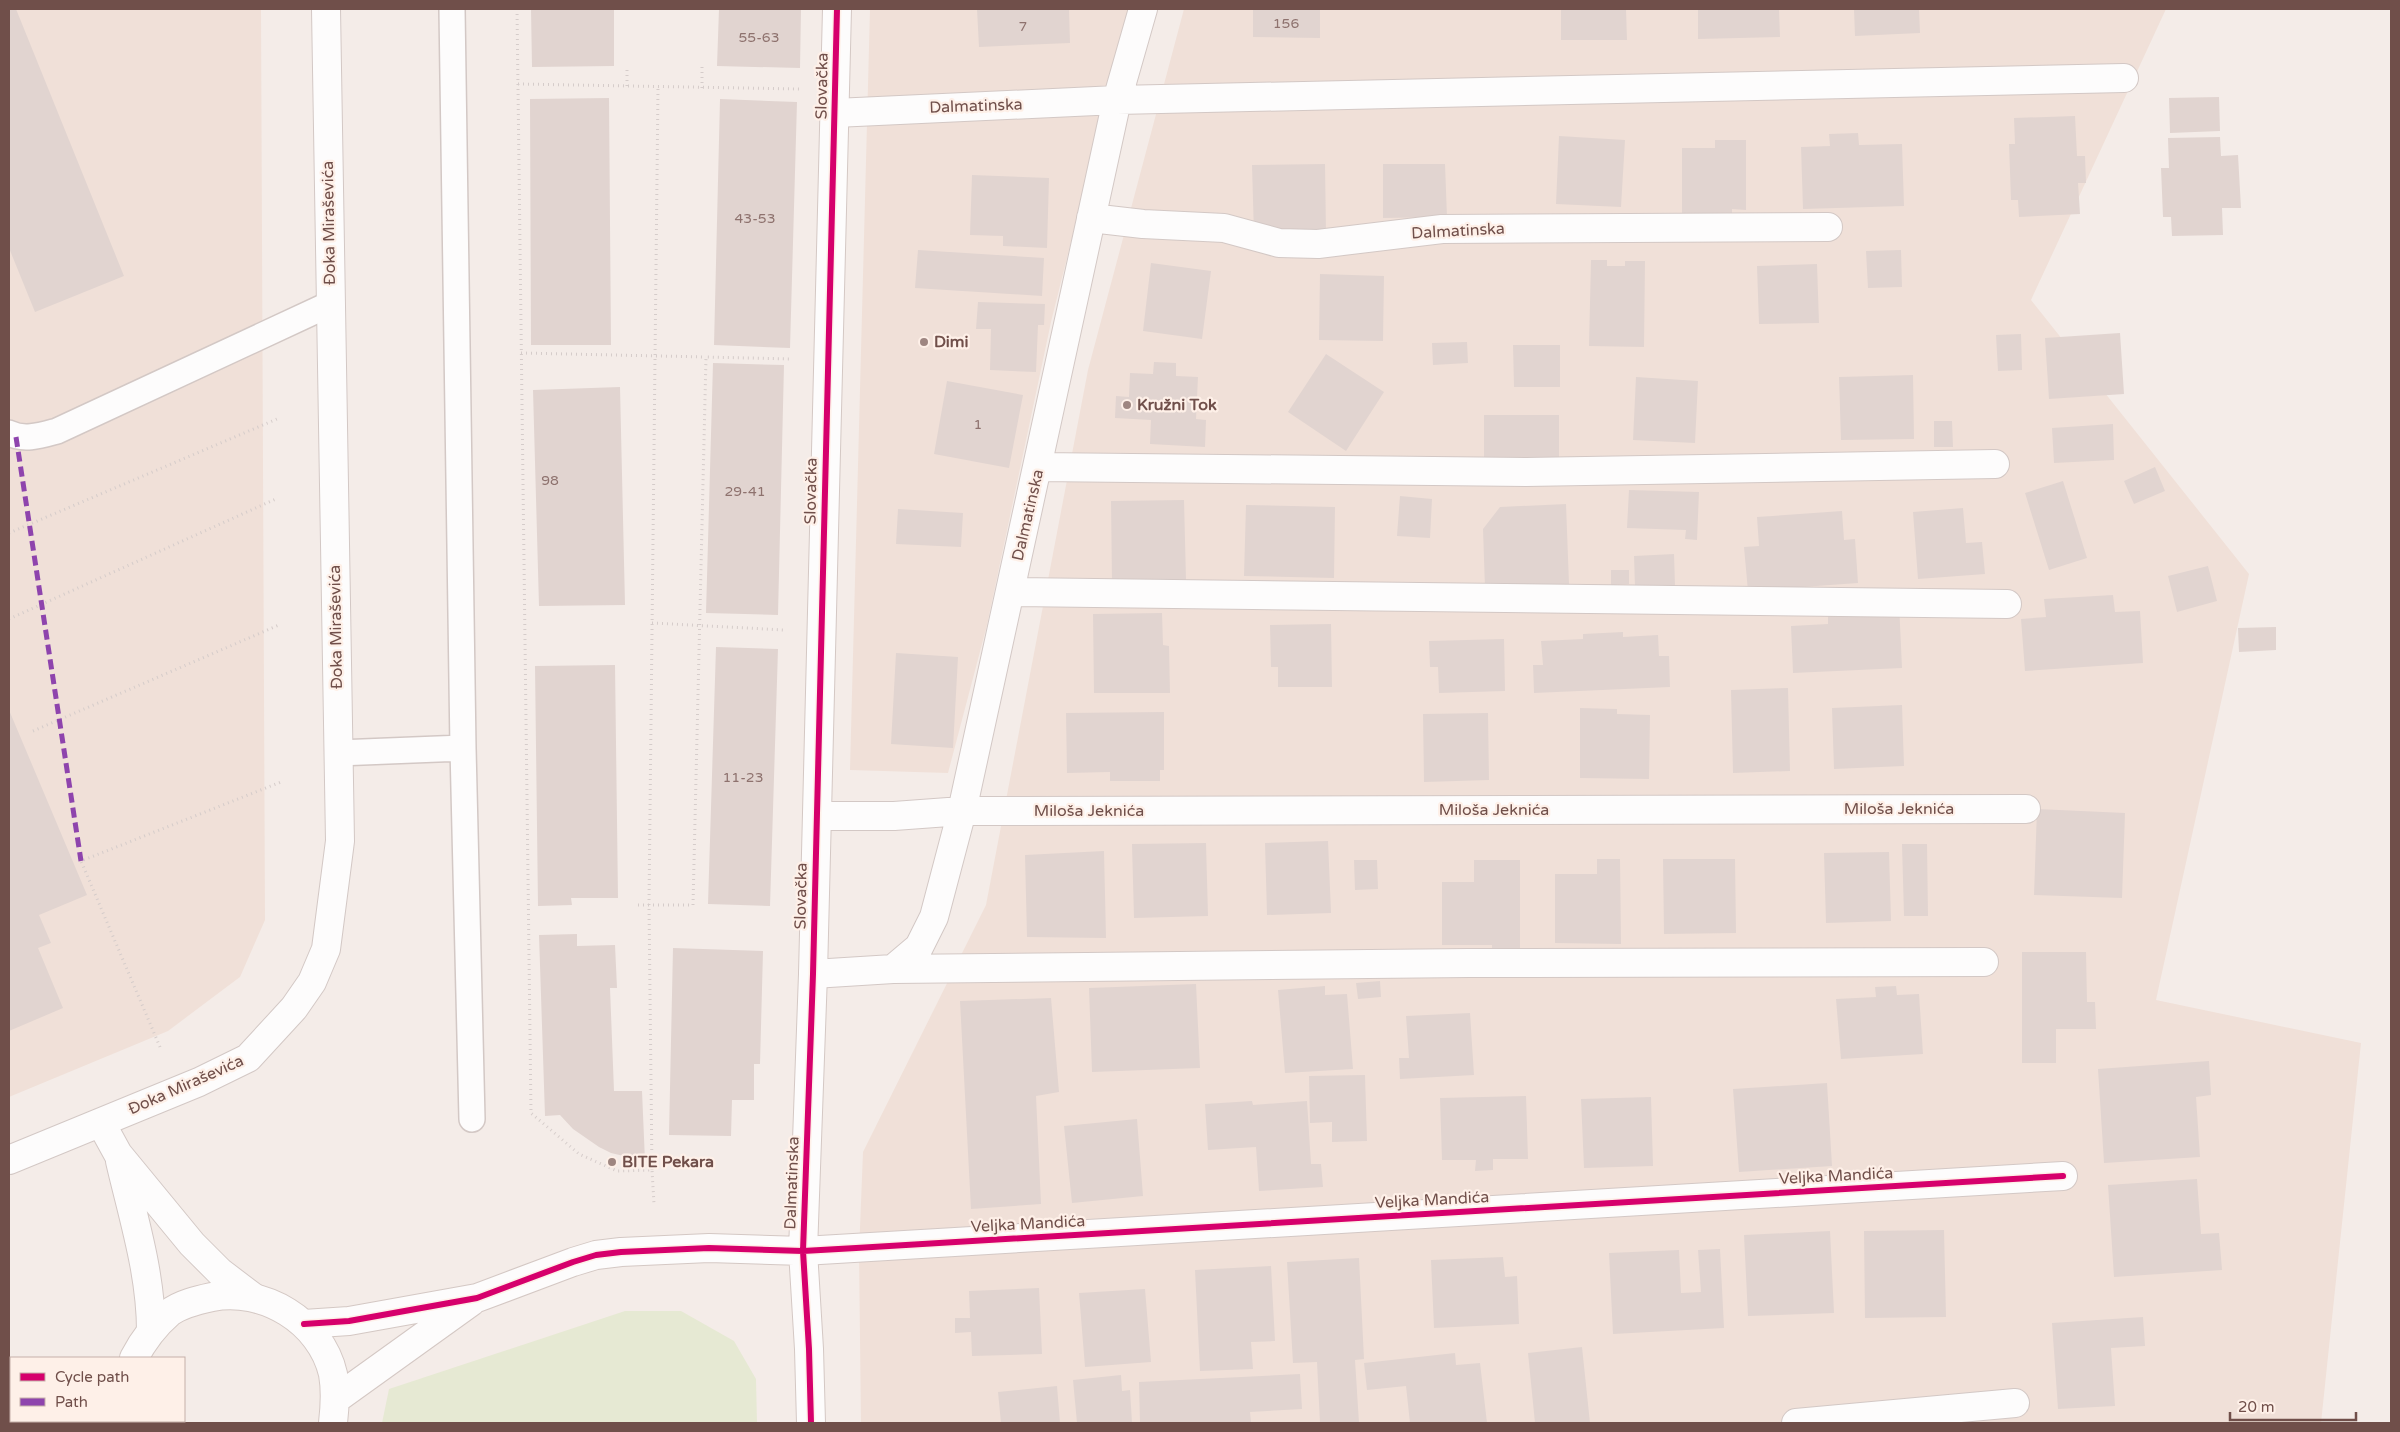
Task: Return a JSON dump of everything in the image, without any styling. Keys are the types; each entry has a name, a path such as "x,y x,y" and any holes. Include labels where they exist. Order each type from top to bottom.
{"street":[{"name":"Đoka Miraševića","path":"9,1160 199,1082 248,1058 294,1008 312,982 326,949 340,841 326,9"},
{"name":"Slovačka","path":"813,974 837,9"},
{"name":"Dalmatinska","path":"893,969 919,946 934,917 962,812 1039,467 1091,218 1118,100 1143,9"},
{"path":"1118,100 2124,78"},
{"name":"Dalmatinska","path":"835,113 1118,100"},
{"name":"Dalmatinska","path":"1091,218 1142,224 1224,228 1267,241 1318,244 1442,229 1828,227"},
{"path":"1039,467 1526,472 1995,464"},
{"path":"1010,592 2007,604"},
{"name":"Miloša Jeknića","path":"962,812 2026,809"},
{"path":"817,816 894,816 962,812"},
{"path":"813,974 893,969 1469,963 1984,962"},
{"name":"Dalmatinska","path":"810,1423 810,1349 803,1251 813,974"},
{"path":"101,1123 118,1154 192,1244 220,1272 253,1297"},
{"path":"118,1154 147,1276 151,1306 151,1331"},
{"name":"Veljka Mandića","path":"477,1298 573,1262 596,1255 621,1252 709,1248 803,1251 2063,1176"},
{"path":"135,1357 151,1331 170,1312 196,1301 225,1295 253,1297 280,1307 304,1324 322,1346 332,1372 335,1411"},
{"path":"304,1324 349,1320 477,1298"},
{"path":"335,1411 477,1298"},
{"path":"1796,1423 2015,1403"}],"lane":[{"path":"452,9 463,748 472,1118"},
{"path":"9,433 16,437 32,437 57,431 330,304"},
{"path":"338,753 463,748"}],"path":[{"path":"517,9 531,1113 579,1154 617,1171 652,1170"},
{"path":"702,67 702,88"},
{"path":"627,69 627,86"},
{"path":"518,84 802,89"},
{"path":"654,1204 649,904 658,87"},
{"path":"521,353 798,360"},
{"path":"638,905 693,905 698,625 706,357"},
{"path":"9,534 277,419"},
{"path":"9,618 278,498"},
{"path":"652,623 792,631"},
{"path":"33,731 279,625"},
{"path":"160,1047 89,885 81,861 281,782"}],"shaded area":[{"path":"9,9 261,9 265,920 240,977 168,1031 9,1097"},
{"path":"870,9 1129,9 1051,322 987,625 948,773 850,770"},
{"path":"1184,9 2166,9 2031,300 2249,574 2156,1000 2361,1043 2321,1423 861,1423 859,1253 863,1152 986,905 1088,370"}],"green space":[{"path":"625,1311 681,1311 734,1341 756,1379 757,1423 382,1423 389,1389"}],"building":[{"path":"9,9 16,9 124,276 35,312 9,248"},
{"path":"531,9 614,9 614,66 532,67"},
{"path":"719,9 801,9 800,68 717,66"},
{"path":"977,9 1069,9 1070,43 979,47"},
{"path":"1253,9 1320,9 1320,38 1253,37"},
{"path":"1561,9 1626,9 1627,40 1561,40"},
{"path":"1698,9 1779,9 1780,37 1698,39"},
{"path":"1854,9 1919,9 1920,33 1855,36"},
{"path":"2219,97 2220,131 2170,133 2169,98"},
{"path":"609,98 611,345 531,345 530,99"},
{"path":"720,99 797,102 790,348 714,345"},
{"path":"2075,116 2077,156 2085,156 2086,183 2078,183 2080,214 2019,217 2018,200 2011,200 2009,144 2015,144 2014,118"},
{"path":"1858,133 1859,145 1902,144 1904,206 1803,209 1801,147 1830,146 1829,134"},
{"path":"1559,136 1625,140 1621,207 1556,204"},
{"path":"2220,137 2221,156 2238,155 2241,208 2222,208 2223,235 2172,236 2171,217 2163,217 2161,168 2169,168 2168,138"},
{"path":"1715,140 1746,140 1746,210 1732,209 1732,215 1682,216 1682,148 1715,148"},
{"path":"1325,164 1326,234 1254,235 1252,165"},
{"path":"1383,164 1445,164 1447,217 1383,218"},
{"path":"972,175 1049,178 1047,248 1003,246 1003,236 970,235"},
{"path":"918,250 1044,258 1042,296 915,288"},
{"path":"1901,250 1902,287 1868,288 1866,251"},
{"path":"1591,260 1607,260 1607,266 1625,266 1625,261 1645,261 1644,347 1589,346"},
{"path":"1151,263 1211,271 1202,339 1143,331"},
{"path":"1817,264 1819,323 1759,324 1757,266"},
{"path":"1320,274 1384,276 1383,341 1319,340"},
{"path":"978,302 1045,304 1044,325 1038,325 1036,372 990,370 991,329 976,329"},
{"path":"2120,333 2124,394 2049,399 2045,338"},
{"path":"2021,334 2022,370 1998,371 1996,335"},
{"path":"1467,342 1468,363 1433,365 1432,343"},
{"path":"1513,345 1560,345 1560,387 1514,387"},
{"path":"1326,354 1384,392 1346,451 1288,412"},
{"path":"1154,362 1176,363 1176,376 1198,377 1196,419 1206,420 1205,447 1150,444 1151,420 1115,418 1116,396 1129,397 1130,373 1153,374"},
{"path":"713,363 784,365 778,615 706,613"},
{"path":"1913,375 1914,439 1841,440 1839,377"},
{"path":"1636,377 1698,381 1695,443 1633,440"},
{"path":"947,381 1023,395 1009,468 934,454"},
{"path":"620,387 625,605 539,606 533,390"},
{"path":"1484,415 1559,415 1559,470 1484,470"},
{"path":"1934,421 1952,421 1953,447 1934,447"},
{"path":"2113,424 2114,460 2054,463 2052,428"},
{"path":"2155,467 2165,491 2134,504 2124,481"},
{"path":"2063,481 2087,558 2049,570 2025,493"},
{"path":"1629,490 1699,492 1697,540 1685,539 1686,530 1627,528"},
{"path":"1400,496 1432,499 1430,538 1397,536"},
{"path":"1184,500 1186,580 1112,582 1111,501"},
{"path":"1566,504 1569,584 1485,588 1483,529 1500,507"},
{"path":"1246,505 1335,507 1334,578 1244,576"},
{"path":"1963,508 1966,543 1982,542 1985,574 1918,579 1913,512"},
{"path":"898,509 963,513 961,547 896,544"},
{"path":"1842,511 1844,540 1855,539 1858,583 1748,591 1744,547 1759,546 1757,517"},
{"path":"1674,554 1675,586 1635,587 1634,556"},
{"path":"2208,566 2217,601 2177,612 2168,576"},
{"path":"1611,570 1629,570 1629,584 1611,585"},
{"path":"2113,595 2115,612 2140,611 2143,663 2025,671 2021,619 2046,617 2044,599"},
{"path":"1899,603 1902,668 1793,673 1791,626 1828,624 1828,607"},
{"path":"1162,613 1163,645 1169,646 1170,693 1094,693 1093,614"},
{"path":"1331,624 1332,687 1278,687 1278,667 1271,667 1270,625"},
{"path":"2276,627 2276,650 2239,652 2238,628"},
{"path":"1623,632 1623,637 1658,635 1659,656 1669,656 1670,687 1534,693 1533,665 1543,665 1541,641 1583,639 1583,634"},
{"path":"1504,639 1505,691 1439,693 1438,667 1430,667 1429,641"},
{"path":"716,647 778,649 770,906 708,904"},
{"path":"896,653 958,657 953,748 891,744"},
{"path":"615,665 618,898 571,898 572,905 538,906 535,666"},
{"path":"1788,688 1790,771 1733,773 1731,690"},
{"path":"1902,705 1904,766 1834,769 1832,708"},
{"path":"1580,708 1617,709 1617,714 1650,715 1649,779 1580,778"},
{"path":"9,710 87,895 39,915 51,943 38,948 63,1008 9,1031"},
{"path":"1164,712 1164,770 1160,770 1160,781 1110,781 1110,772 1067,773 1066,713"},
{"path":"1488,713 1489,780 1424,782 1423,714"},
{"path":"2037,809 2125,813 2122,898 2034,895"},
{"path":"1328,841 1331,913 1267,915 1265,843"},
{"path":"1206,843 1208,916 1134,918 1132,844"},
{"path":"1902,844 1927,844 1928,916 1904,916"},
{"path":"1104,851 1106,938 1027,937 1025,855"},
{"path":"1889,852 1891,921 1826,923 1824,853"},
{"path":"1597,859 1620,859 1621,944 1555,943 1555,874 1597,874"},
{"path":"1663,859 1735,859 1736,933 1664,934"},
{"path":"1354,860 1377,860 1378,889 1355,890"},
{"path":"1474,860 1520,860 1520,951 1492,951 1492,945 1442,945 1442,882 1474,882"},
{"path":"577,934 577,946 615,945 617,988 610,988 614,1091 642,1091 645,1161 611,1153 599,1147 573,1129 560,1115 545,1116 539,935"},
{"path":"673,948 763,951 760,1064 754,1064 754,1100 732,1100 731,1136 669,1135"},
{"path":"2022,952 2086,952 2087,1002 2095,1002 2096,1029 2056,1029 2056,1063 2022,1063"},
{"path":"1380,981 1381,997 1358,999 1356,983"},
{"path":"1196,984 1200,1068 1092,1072 1089,988"},
{"path":"1325,986 1325,995 1347,994 1353,1069 1285,1073 1278,990"},
{"path":"1896,986 1897,995 1919,994 1923,1054 1841,1059 1836,999 1876,997 1875,987"},
{"path":"1051,998 1059,1092 1036,1096 1041,1204 971,1209 960,1001"},
{"path":"1470,1013 1474,1075 1400,1079 1399,1058 1409,1058 1406,1016"},
{"path":"2209,1061 2211,1095 2196,1097 2200,1157 2104,1163 2098,1069"},
{"path":"1365,1075 1367,1141 1332,1142 1332,1122 1310,1123 1309,1076"},
{"path":"1827,1083 1832,1166 1739,1172 1733,1089"},
{"path":"1526,1096 1528,1159 1493,1159 1493,1170 1475,1171 1476,1160 1442,1160 1440,1098"},
{"path":"1651,1097 1653,1166 1584,1168 1581,1099"},
{"path":"1252,1101 1253,1105 1307,1101 1311,1164 1321,1164 1323,1187 1259,1191 1256,1147 1208,1150 1205,1104"},
{"path":"1137,1119 1143,1196 1072,1203 1064,1126"},
{"path":"2197,1179 2201,1234 2219,1233 2222,1270 2114,1277 2108,1185"},
{"path":"1944,1230 1946,1317 1865,1318 1864,1231"},
{"path":"1830,1231 1834,1313 1748,1316 1744,1235"},
{"path":"1720,1249 1724,1328 1613,1334 1609,1253 1679,1250 1681,1293 1701,1292 1698,1250"},
{"path":"1503,1257 1505,1277 1517,1276 1519,1324 1434,1328 1431,1260"},
{"path":"1359,1258 1364,1359 1355,1360 1359,1423 1320,1423 1317,1362 1293,1363 1287,1262"},
{"path":"1271,1266 1275,1341 1251,1342 1253,1369 1200,1371 1195,1270"},
{"path":"1039,1288 1042,1354 972,1356 971,1332 955,1333 955,1318 970,1318 969,1291"},
{"path":"1145,1289 1151,1362 1085,1367 1079,1293"},
{"path":"2143,1317 2145,1346 2111,1348 2115,1406 2058,1409 2052,1323"},
{"path":"1582,1347 1590,1423 1535,1423 1528,1353"},
{"path":"1455,1353 1456,1365 1480,1363 1487,1423 1410,1423 1406,1386 1367,1390 1364,1363"},
{"path":"1300,1374 1302,1409 1250,1412 1251,1423 1140,1423 1139,1382"},
{"path":"1121,1375 1122,1391 1130,1390 1132,1423 1077,1423 1073,1380"},
{"path":"1057,1386 1060,1423 1001,1423 998,1392"}],"marked path":[{"path":"16,437 81,861"}],"cycle path":[{"path":"811,1423 803,1251 813,974 837,9"},
{"path":"304,1324 349,1321 477,1298 573,1262 596,1255 621,1252 709,1248 803,1251 2063,1176"}],"place":[{"name":"Dimi","path":"924,342"},
{"name":"Kružni Tok","path":"1127,405"},
{"name":"BITE Pekara","path":"612,1162"}]}
